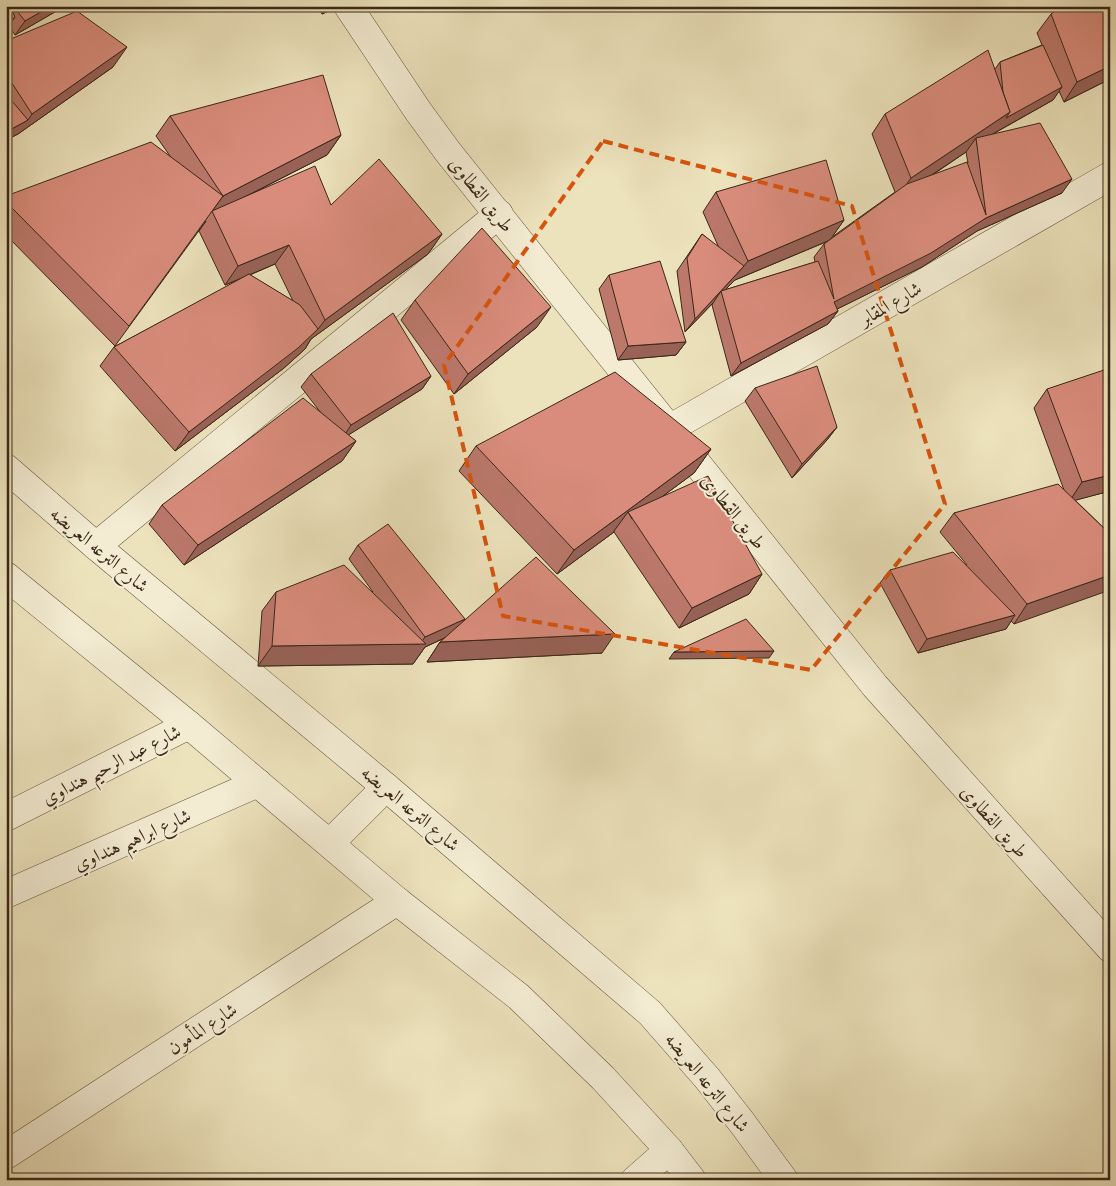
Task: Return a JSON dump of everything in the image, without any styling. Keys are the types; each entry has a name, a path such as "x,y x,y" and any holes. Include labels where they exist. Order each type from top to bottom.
{"street":[{"name":"طريق القطاوى","path":"348,6 418,111 875,686 1110,948"},
{"name":"شارع المقابر","path":"669,429 1110,176"},
{"path":"96,546 499,214"},
{"name":"شارع الترعه العريضه","path":"6,468 96,546 386,787 650,1013 713,1086 784,1180"},
{"path":"12,587 189,725 397,901 519,997 603,1078 669,1150 692,1180"},
{"name":"شارع عبد الرحيم هنداوي","path":"6,817 189,725"},
{"name":"شارع ابراهيم هنداوي","path":"6,894 258,784"},
{"path":"330,843 386,787"},
{"name":"شارع المأمون","path":"6,1155 397,901"},
{"path":"634,1180 669,1150"}],"highlighted area":[{"path":"603,141 852,206 945,504 811,670 503,616 444,365"}],"building":[{"path":"6,6 10,6 15,17 6,24"},
{"path":"13,6 51,6 25,21"},
{"path":"1063,6 1110,6 1110,66 1077,82 1051,14"},
{"path":"77,11 127,47 32,114 6,74 6,41"},
{"path":"1043,45 1062,87 1006,118 1010,112 1003,92 1000,62"},
{"path":"988,50 1010,112 911,178 885,114"},
{"path":"323,75 341,135 223,196 170,116"},
{"path":"6,94 28,120 6,132"},
{"path":"1040,123 1072,179 986,218 931,253 834,302 838,311 741,363 721,291 818,261 834,299 824,244 907,184 967,162 986,215 976,138"},
{"path":"151,142 223,196 129,326 6,202 6,196"},
{"path":"379,159 442,234 325,320 289,245 238,266 212,211 315,166 331,205"},
{"path":"826,160 844,220 748,261 716,192"},
{"path":"482,228 551,307 468,374 415,300"},
{"path":"702,234 744,266 695,319 687,258"},
{"path":"660,261 686,342 628,346 609,275"},
{"path":"249,274 300,305 318,329 298,348 189,432 114,347"},
{"path":"393,313 431,376 351,425 311,374"},
{"path":"817,366 837,427 802,464 755,388"},
{"path":"1107,369 1110,372 1110,475 1082,482 1047,389"},
{"path":"615,372 711,449 574,550 476,446"},
{"path":"303,398 356,441 198,545 162,505"},
{"path":"708,476 762,574 692,608 628,512"},
{"path":"1058,484 1110,534 1110,575 1027,604 954,513"},
{"path":"388,524 465,619 425,637 358,545"},
{"path":"953,552 1015,615 927,639 890,570"},
{"path":"536,557 615,634 440,642"},
{"path":"344,565 426,644 272,646 276,592"},
{"path":"746,619 774,651 674,652"}]}
